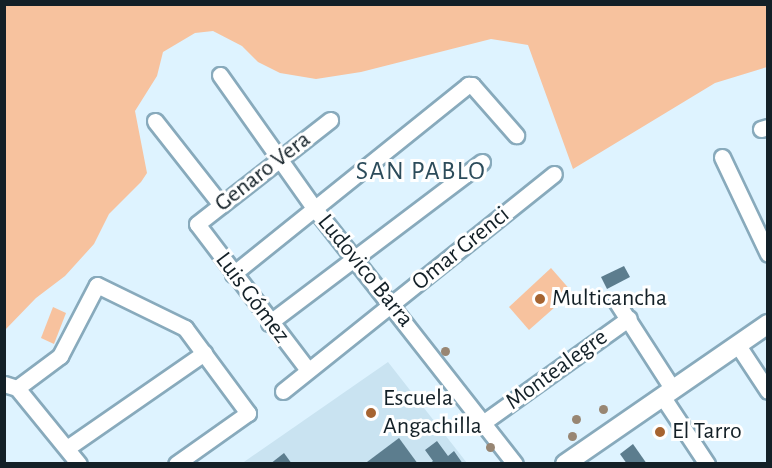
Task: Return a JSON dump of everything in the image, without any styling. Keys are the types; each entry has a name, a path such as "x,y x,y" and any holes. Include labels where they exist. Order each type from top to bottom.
{"main road":[{"path":"572,461 667,392 768,324"}],"street":[{"name":"Ludovico Barra","path":"220,75 315,209 392,304 515,464"},
{"path":"233,273 468,85 472,85 516,135"},
{"name":"Genaro Vera","path":"196,224 330,120"},
{"path":"155,121 221,205"},
{"path":"723,157 768,254"},
{"path":"269,323 482,162"},
{"name":"Omar Grenci","path":"283,391 554,174"},
{"name":"Luis Gómez","path":"196,224 269,323 308,370"},
{"path":"79,464 11,386 60,356 98,285 185,328 248,413 176,464"},
{"path":"616,301 629,318 707,464"},
{"name":"Montealegre","path":"484,422 629,318"},
{"path":"737,344 768,391"},
{"path":"67,448 204,353"}],"shaded area":[{"path":"5,4 767,5 767,67 715,83 573,169 528,45 491,39 361,72 316,79 280,73 258,62 242,46 213,31 195,33 163,52 157,76 135,111 147,173 109,214 94,244 65,276 36,298 5,330"},
{"name":"Multicancha","path":"551,268 572,292 529,330 509,307"},
{"path":"53,307 66,313 54,344 41,338"},
{"name":"Escuela Angachilla","path":"388,362 467,463 241,464"}],"building":[{"path":"624,266 630,277 607,289 601,277"},
{"path":"399,438 418,464 368,464 367,462"},
{"path":"437,441 448,456 454,451 463,464 429,464 433,461 425,450"},
{"path":"633,444 647,464 627,464 620,454"},
{"path":"284,453 292,464 270,464"}],"place":[{"name":"Multicancha","path":"540,299"},
{"name":"Escuela Angachilla","path":"371,413"},
{"name":"El Tarro","path":"660,432"}],"district":[{"name":"SAN PABLO","path":"421,172"}]}
